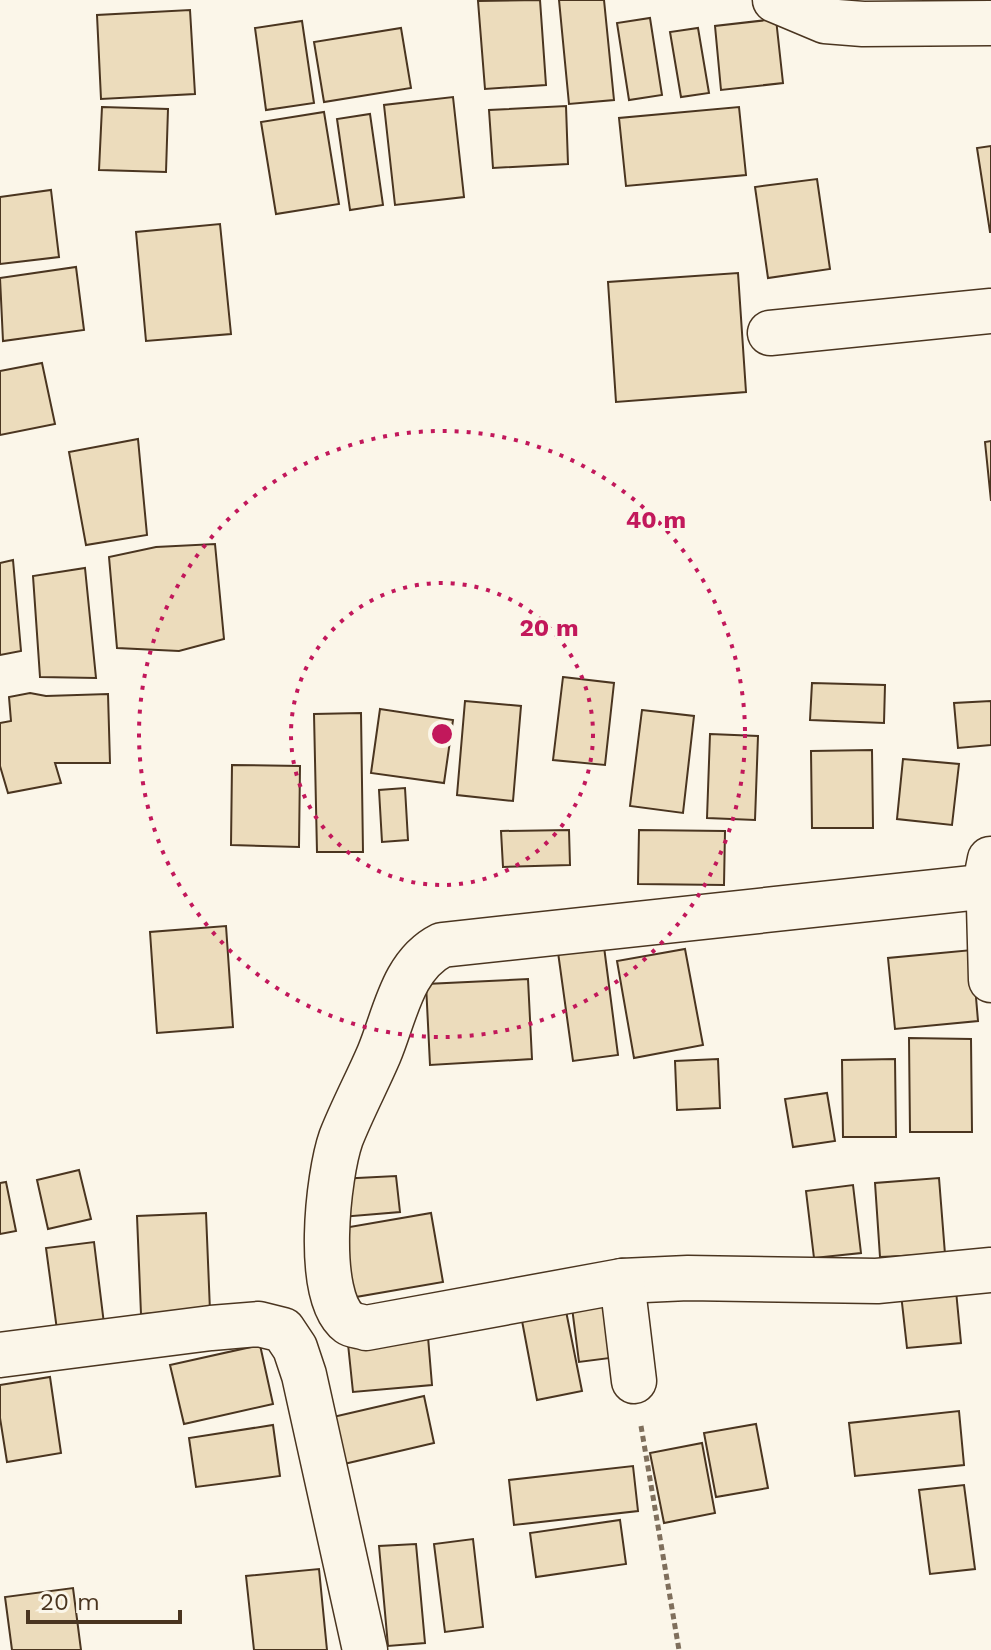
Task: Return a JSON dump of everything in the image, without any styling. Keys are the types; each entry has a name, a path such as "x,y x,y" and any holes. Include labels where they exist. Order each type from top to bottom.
{"street":[{"path":"775,0 825,21 863,24 991,23"},
{"path":"770,333 991,311"},
{"path":"991,980 990,871 442,945 429,951 406,984 381,1051 341,1140 326,1219 330,1281 339,1312 350,1324 366,1328 622,1281 688,1278 877,1281 991,1270"},
{"path":"622,1281 634,1381"},
{"path":"0,1355 211,1328 259,1324 283,1330 295,1348 304,1375 365,1650"},
{"path":"304,1375 350,1324"}],"path":[{"path":"634,1381 679,1650"}],"building":[{"path":"540,0 546,85 485,89 478,1"},
{"path":"559,0 604,0 614,100 569,104"},
{"path":"190,10 195,94 101,99 97,15"},
{"path":"650,18 662,95 629,100 617,23"},
{"path":"776,19 783,83 721,90 715,26"},
{"path":"302,21 314,103 266,110 255,28"},
{"path":"401,28 411,88 324,102 314,42"},
{"path":"698,28 709,93 681,97 670,32"},
{"path":"453,97 464,197 395,205 384,105"},
{"path":"566,106 568,164 493,168 489,110"},
{"path":"102,107 168,109 166,172 99,170"},
{"path":"739,107 746,175 626,186 619,118"},
{"path":"324,112 339,204 276,214 261,122"},
{"path":"370,114 383,205 350,210 337,119"},
{"path":"991,146 991,232 990,232 977,148"},
{"path":"817,179 830,269 768,278 755,187"},
{"path":"51,190 59,257 0,264 0,197"},
{"path":"220,224 231,334 146,341 136,232"},
{"path":"76,267 84,330 3,341 0,278"},
{"path":"738,273 746,392 616,402 608,282"},
{"path":"42,363 55,424 0,435 0,371"},
{"path":"138,439 147,535 86,545 69,452"},
{"path":"991,441 991,501 985,442"},
{"path":"215,544 224,639 179,651 117,648 109,557 156,547"},
{"path":"13,560 21,651 0,655 0,563"},
{"path":"85,568 96,678 40,677 33,576"},
{"path":"563,677 614,683 605,765 553,760"},
{"path":"812,683 885,685 884,723 810,720"},
{"path":"30,693 46,696 108,694 110,763 55,763 61,783 8,793 0,766 0,723 11,721 9,697"},
{"path":"465,701 521,706 513,801 457,795"},
{"path":"991,701 991,745 958,748 954,703"},
{"path":"380,709 453,720 444,783 371,773"},
{"path":"642,710 694,716 683,813 630,806"},
{"path":"361,713 363,852 317,852 314,714"},
{"path":"710,734 758,736 755,820 707,818"},
{"path":"872,750 873,828 812,828 811,751"},
{"path":"903,759 959,764 952,825 897,819"},
{"path":"232,765 300,766 299,847 231,845"},
{"path":"405,788 408,840 382,842 379,790"},
{"path":"569,830 570,865 503,867 501,831"},
{"path":"639,830 725,831 724,885 638,884"},
{"path":"226,926 233,1027 157,1033 150,932"},
{"path":"603,939 618,1055 573,1061 557,945"},
{"path":"685,949 703,1045 634,1058 617,961"},
{"path":"972,950 978,1021 895,1029 888,958"},
{"path":"528,979 532,1059 430,1065 426,984"},
{"path":"909,1038 971,1039 972,1132 910,1132"},
{"path":"718,1059 720,1108 677,1110 675,1061"},
{"path":"895,1059 896,1137 843,1137 842,1060"},
{"path":"827,1093 835,1141 793,1147 785,1099"},
{"path":"79,1170 91,1219 48,1229 37,1180"},
{"path":"396,1176 400,1212 341,1217 338,1179"},
{"path":"939,1178 945,1254 880,1257 875,1183"},
{"path":"6,1182 16,1231 0,1234 0,1183"},
{"path":"853,1185 861,1253 814,1258 806,1191"},
{"path":"206,1213 210,1311 141,1314 137,1216"},
{"path":"431,1213 443,1282 350,1298 338,1229"},
{"path":"94,1242 104,1324 57,1330 46,1248"},
{"path":"955,1280 961,1343 907,1348 900,1285"},
{"path":"563,1296 582,1391 537,1400 519,1305"},
{"path":"610,1296 618,1357 579,1362 571,1300"},
{"path":"428,1337 432,1385 353,1392 348,1344"},
{"path":"260,1345 273,1404 184,1424 170,1365"},
{"path":"50,1377 61,1453 7,1462 0,1418 0,1385"},
{"path":"424,1396 434,1443 344,1464 333,1417"},
{"path":"959,1411 964,1465 855,1476 849,1423"},
{"path":"756,1424 768,1488 716,1497 704,1433"},
{"path":"273,1425 280,1476 196,1487 189,1438"},
{"path":"702,1443 715,1513 664,1523 650,1453"},
{"path":"633,1466 638,1511 514,1525 509,1480"},
{"path":"964,1485 975,1569 930,1574 919,1490"},
{"path":"620,1520 626,1564 536,1577 530,1533"},
{"path":"473,1539 483,1627 445,1632 434,1544"},
{"path":"416,1544 425,1643 388,1646 379,1546"},
{"path":"319,1569 327,1650 254,1650 246,1576"},
{"path":"73,1588 81,1650 12,1650 5,1597"}]}
